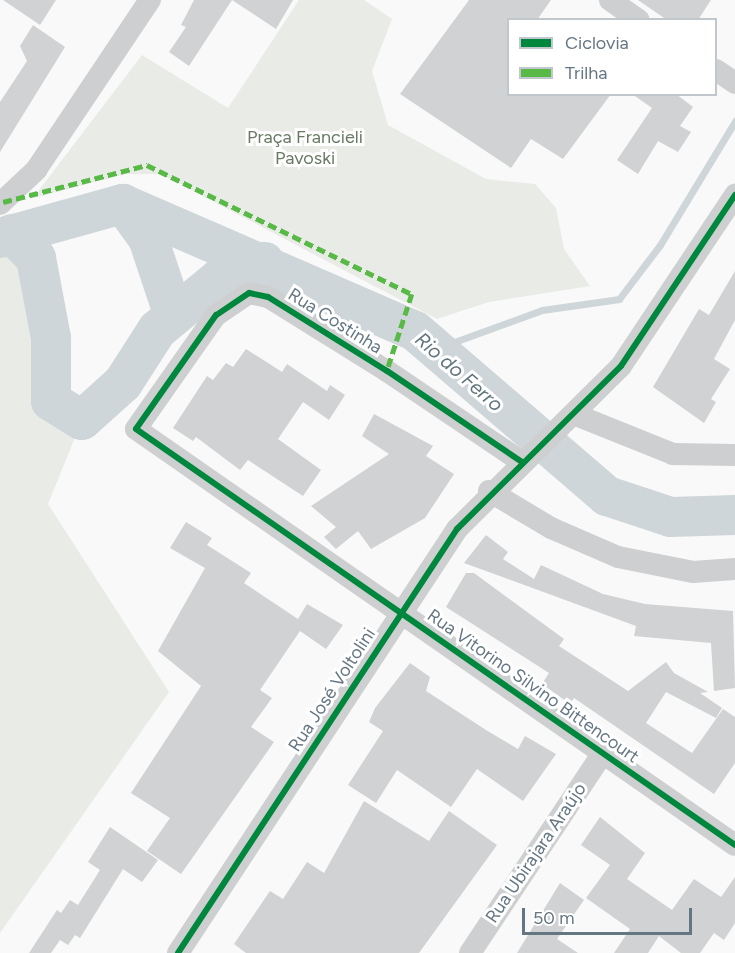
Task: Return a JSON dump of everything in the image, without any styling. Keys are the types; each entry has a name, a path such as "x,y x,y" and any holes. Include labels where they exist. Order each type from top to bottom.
{"street":[{"path":"2,203 36,170 150,0"},
{"path":"610,0 636,18"},
{"name":"Rua José Voltolini","path":"178,953 400,613 489,491 576,415 648,332 735,195"},
{"name":"Rua Costinha","path":"136,429 216,315 249,293 268,297 525,460"},
{"path":"576,415 673,454 735,455"},
{"name":"Rua Vitorino Silvino Bittencourt","path":"136,429 735,845"},
{"path":"489,491 551,528 618,557 693,572 735,569"},
{"name":"Rua Ubirajara Araújo","path":"470,953 603,753"}],"green space":[{"name":"Praça Francieli Pavoski","path":"299,0 364,0 392,19 372,71 388,125 486,179 535,184 556,208 564,249 590,286 489,302 437,319 161,174 126,174 33,198 142,55 228,108"},
{"path":"0,247 36,258 51,338 51,400 82,420 48,504 169,692 0,933"}],"building":[{"path":"3,0 56,0 40,25"},
{"path":"194,0 232,0 189,66 169,52 186,27 181,25"},
{"path":"232,0 293,0 276,29"},
{"path":"469,0 551,0 538,18 507,18 507,96 610,96 563,159 531,139 511,168 400,94"},
{"path":"638,0 711,0 699,18 664,18"},
{"path":"33,25 65,47 0,152 0,102 27,61 20,46"},
{"path":"635,96 679,96 693,107 680,126 691,132 678,152 658,141 638,174 617,160 652,108"},
{"path":"735,271 735,320 714,359 730,369 711,399 716,402 704,423 653,387 699,309 709,315"},
{"path":"246,349 282,372 287,364 327,391 330,385 345,395 329,420 303,402 278,439 321,470 303,496 248,460 240,470 196,437 193,441 173,428 207,376 213,380 226,363 233,367"},
{"path":"374,414 433,446 426,456 454,474 425,518 371,549 358,531 336,549 324,537 336,527 311,506 389,454 362,436"},
{"path":"186,522 212,538 207,545 251,573 244,583 298,619 307,604 343,625 326,649 300,631 260,690 272,698 251,727 274,742 181,874 147,851 170,818 131,793 201,686 158,651 205,568 170,548"},
{"path":"486,535 508,552 503,559 534,579 541,565 603,594 645,604 733,611 735,688 714,691 711,643 634,636 636,626 464,563"},
{"path":"466,573 474,573 564,639 559,646 628,691 666,662 674,673 708,692 700,693 722,708 716,718 666,692 646,723 692,753 723,709 735,717 735,763 714,794 574,698 570,704 542,684 549,673 446,607"},
{"path":"410,663 430,677 426,691 486,730 518,749 525,736 556,754 523,801 477,769 451,807 397,770 376,803 348,785 383,731 369,722 375,708"},
{"path":"364,801 429,841 449,811 497,845 419,953 246,953 234,944 270,891 283,899 307,862 324,873"},
{"path":"600,817 645,853 627,879 672,910 694,879 721,897 735,877 735,923 724,940 714,933 700,953 681,953 659,936 648,953 614,953 630,929 586,898 610,865 581,845"},
{"path":"110,827 158,860 142,882 123,869 80,938 75,935 68,945 60,940 51,953 29,953 57,910 61,913 70,900 78,905 100,870 88,862"},
{"path":"560,883 584,900 557,939 578,953 517,953"}],"waterway":[{"path":"435,349 542,310 619,299 660,245 735,121"},
{"path":"123,204 148,238 174,316"},
{"name":"Rio do Ferro","path":"0,238 123,204 415,331 607,496 671,517 735,515"},
{"path":"12,234 36,258 51,338 51,401 82,420 123,383 157,330 221,277 264,262"}],"marked path":[{"path":"3,202 147,165 412,294 387,371"}],"cycle path":[{"path":"178,953 457,529 621,366 735,195"},
{"path":"522,462 387,371 268,297 249,293 216,315 136,429 735,845"}]}
